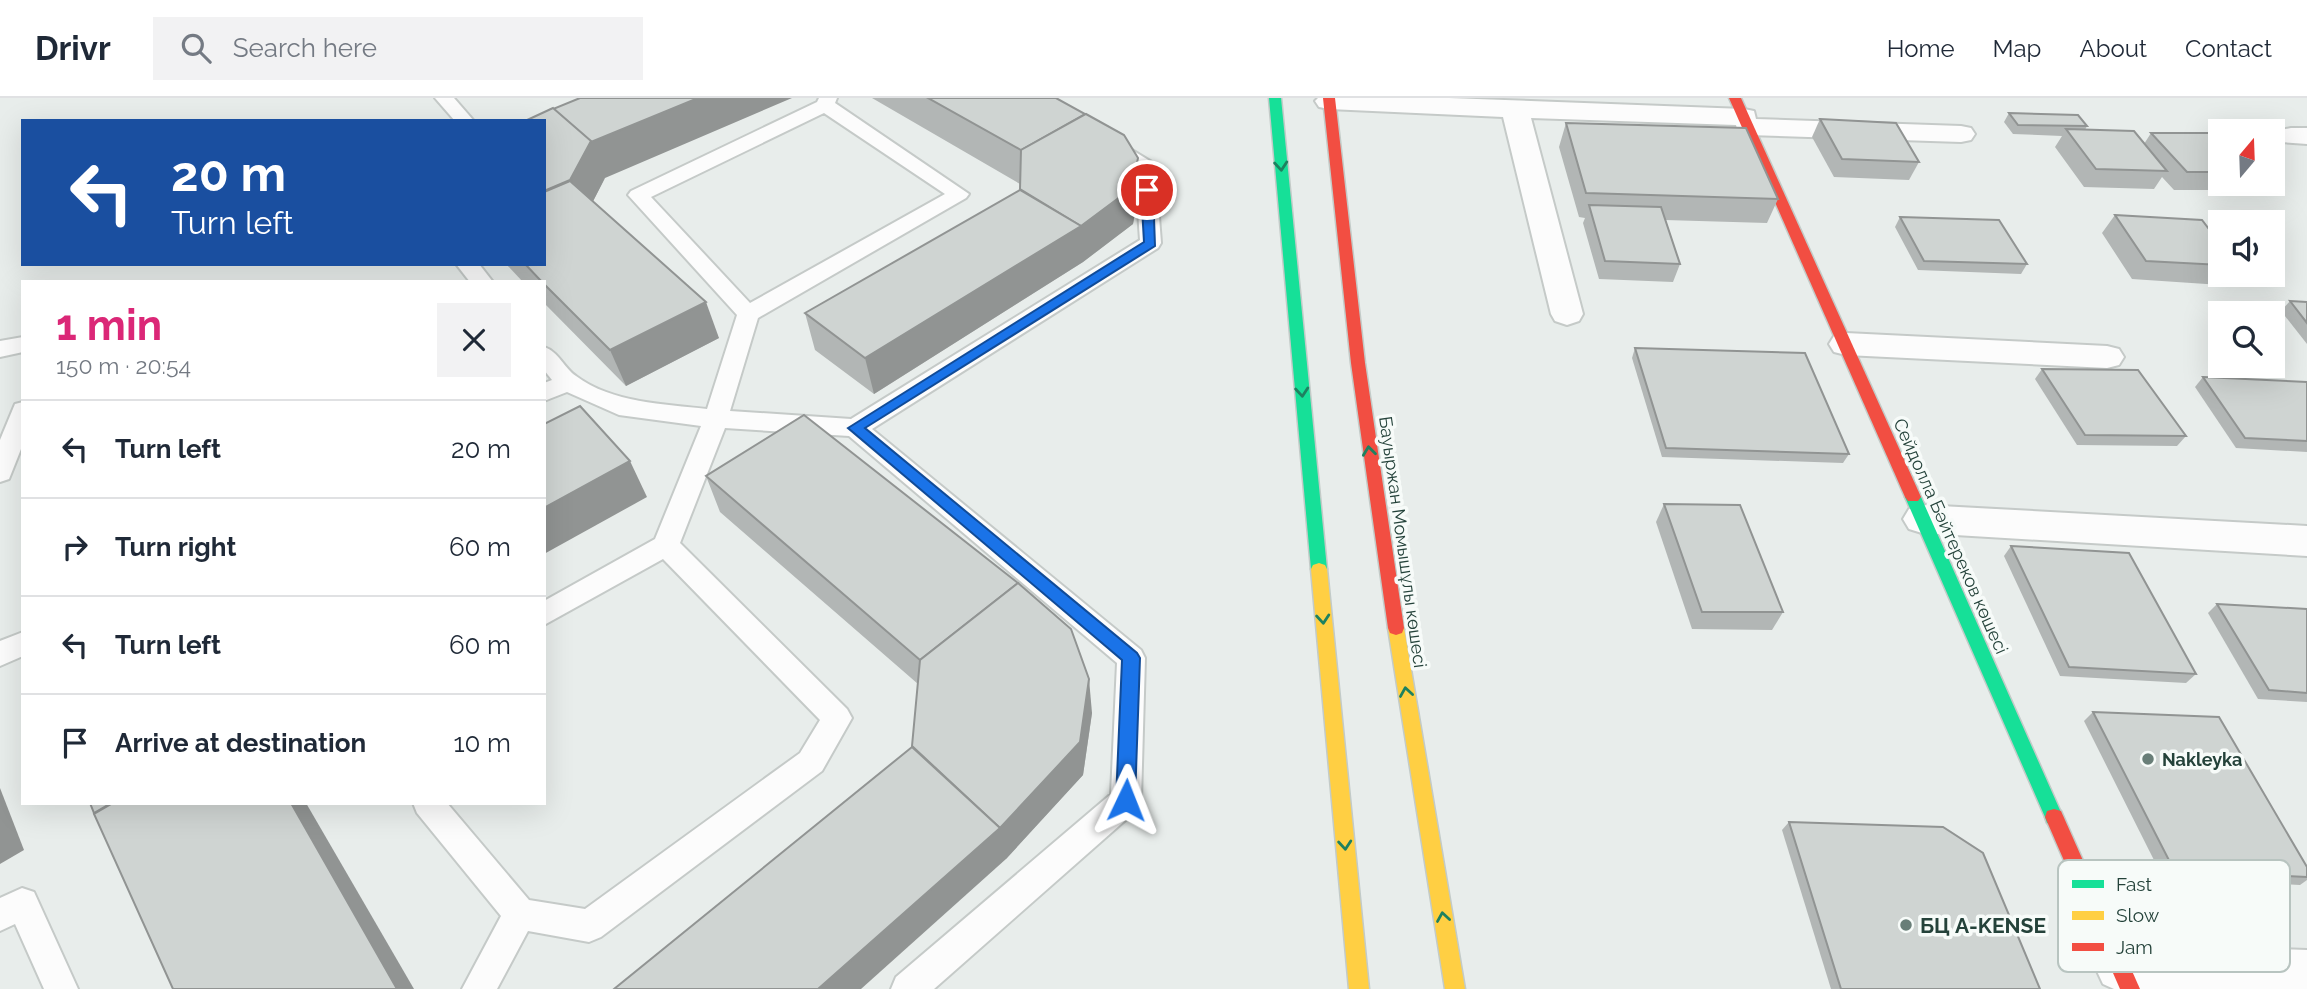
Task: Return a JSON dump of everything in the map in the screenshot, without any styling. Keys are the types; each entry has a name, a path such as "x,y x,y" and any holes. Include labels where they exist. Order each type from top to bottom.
{"main road":[{"path":"1275,98 1359,989"},
{"name":"Бауыржан Момышұлы көшесі","path":"1329,100 1347,276 1378,518 1455,987"},
{"name":"Сейдолла Бәйтереков көшесі","path":"1742,114 2073,860"}],"street":[{"path":"1329,100 1515,109 1742,114 1961,134"},
{"path":"1515,109 1567,314"},
{"path":"1846,344 2107,357"},
{"path":"1922,519 2307,541"},
{"path":"2125,978 2307,974"}],"lane":[{"path":"444,98 463,119"},
{"path":"546,613 666,545 716,419 748,314 959,194 827,102 638,195 748,314"},
{"path":"546,357 567,382 619,407 716,419 855,428 1151,243 1145,164 1085,131"},
{"path":"469,266 480,280"},
{"path":"0,349 21,344"},
{"path":"546,392 567,382"},
{"path":"0,473 21,415"},
{"path":"855,428 1131,658 1126,800 908,989"},
{"path":"430,805 520,914 589,926 811,762 837,718 666,545"},
{"path":"0,654 21,644"},
{"path":"0,915 22,903 61,989"},
{"path":"479,989 520,914"}],"building":[{"path":"580,98 698,98 591,142 553,109"},
{"path":"928,98 1056,98 1085,114 1021,150"},
{"path":"553,108 591,141 570,180 546,190 546,119 529,119"},
{"path":"2009,113 2078,115 2087,126 2018,125"},
{"path":"1086,114 1124,135 1138,158 1132,188 1081,226 1020,189 1021,150"},
{"path":"1820,119 1896,123 1919,162 1842,159"},
{"path":"1566,123 1746,128 1778,199 1586,193"},
{"path":"2066,129 2134,131 2167,171 2096,169"},
{"path":"2151,133 2208,133 2208,172 2187,172"},
{"path":"570,181 706,302 610,350 546,286 546,280 540,280 527,266 546,266 546,191"},
{"path":"1020,190 1081,226 865,358 805,313"},
{"path":"1589,205 1661,207 1680,264 1605,261"},
{"path":"2115,215 2202,220 2208,228 2208,264 2146,261"},
{"path":"1900,217 1999,220 2027,264 1924,261"},
{"path":"2290,301 2307,302 2307,323"},
{"path":"1635,348 1805,353 1849,454 1666,448"},
{"path":"2042,369 2138,370 2186,436 2085,435"},
{"path":"2203,377 2307,382 2307,441 2245,438"},
{"path":"580,406 630,461 546,507 546,423"},
{"path":"804,415 1018,583 920,660 706,476"},
{"path":"1664,504 1740,505 1783,612 1702,612"},
{"path":"2011,546 2129,553 2196,674 2069,667"},
{"path":"1018,583 1071,629 1089,679 1080,742 1000,828 912,746 920,660"},
{"path":"2217,604 2307,609 2307,693 2269,690"},
{"path":"2093,712 2219,717 2307,867 2307,877 2290,876 2290,860 2169,860"},
{"path":"912,747 1000,828 818,989 614,989"},
{"path":"91,805 108,805 94,813"},
{"path":"110,805 292,805 397,989 173,989 94,814"},
{"name":"БЦ A-KENSE","path":"1789,822 1943,827 1983,853 2040,989 1841,989"}],"traffic: fast":[{"path":"1275,98 1319,569"},
{"path":"1913,497 2054,817"}],"traffic: slow":[{"path":"1319,569 1359,989"},
{"path":"1396,628 1455,989"}],"traffic: jam":[{"path":"1329,98 1358,363 1396,628"},
{"path":"1735,98 1913,497"},
{"path":"2054,817 2073,860"},
{"path":"2122,972 2130,989"}],"place":[{"name":"Nakleyka","path":"2148,759"},
{"name":"БЦ A-KENSE","path":"1906,925"}],"route":[{"path":"1126,800 1131,658 855,428 1151,243 1147,190"}]}
